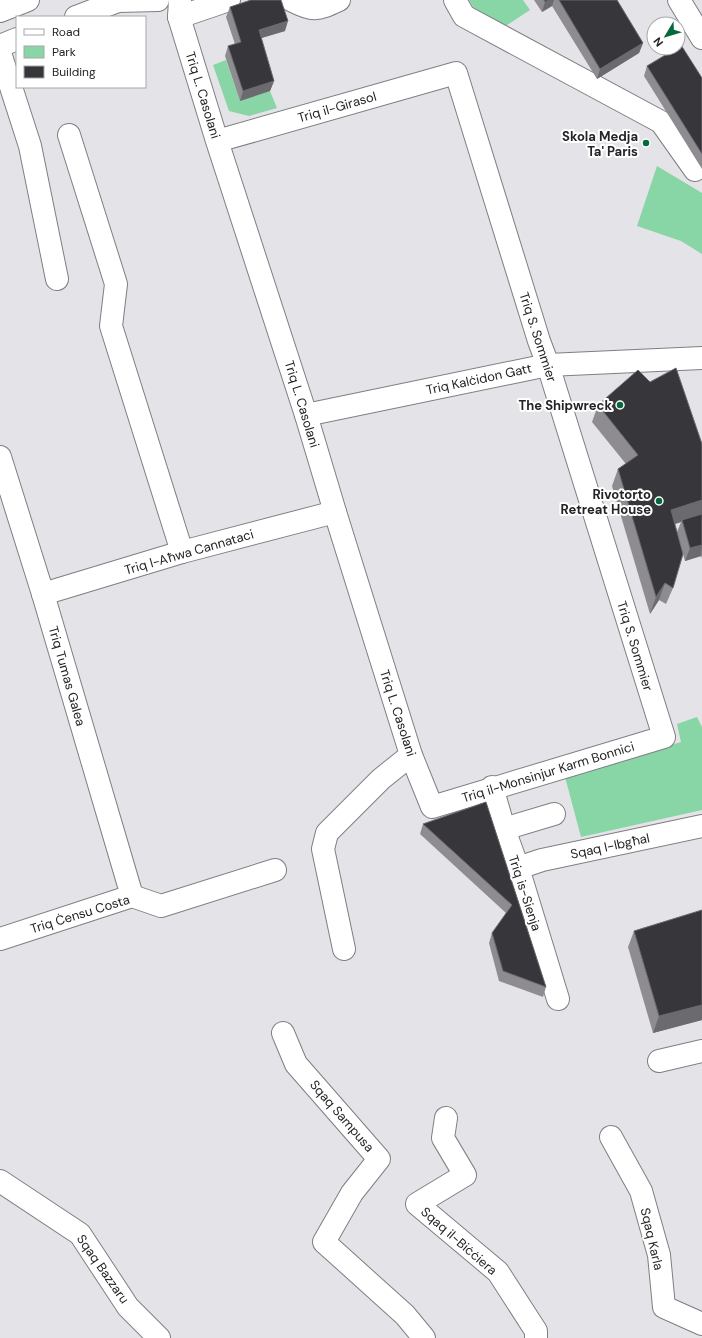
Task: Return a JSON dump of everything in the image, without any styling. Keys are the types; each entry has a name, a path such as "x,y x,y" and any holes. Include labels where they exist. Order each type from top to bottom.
{"street":[{"path":"0,11 28,0"},
{"path":"79,16 118,1 158,0"},
{"path":"179,8 230,0"},
{"path":"291,0 310,8 322,8 339,0"},
{"path":"455,0 464,16 661,122 695,170"},
{"path":"679,0 702,38"},
{"name":"Triq L. Casolani","path":"179,8 217,141 306,415 411,755 432,807"},
{"path":"0,46 16,39"},
{"path":"0,53 30,146 57,279"},
{"name":"Triq il-Girasol","path":"217,141 456,73"},
{"name":"Triq S. Sommier","path":"456,73 538,342 548,365 664,737"},
{"path":"69,135 116,284 111,326 182,552"},
{"name":"Triq Kalċidon Gatt","path":"306,415 548,365 702,358"},
{"name":"Triq Tumas Galea","path":"0,457 43,594 132,896"},
{"name":"Triq l-Aħwa Cannataci","path":"43,594 182,552 335,512"},
{"name":"Triq il-Monsinjur Karm Bonnici","path":"432,807 664,737"},
{"path":"344,949 323,849 327,833 381,779 411,755"},
{"name":"Triq is-Sienja","path":"492,788 558,999"},
{"path":"504,829 554,814"},
{"name":"Sqaq l-Ibgħal","path":"518,868 542,860 702,826"},
{"name":"Triq Ċensu Costa","path":"0,939 132,896 161,906 275,870"},
{"name":"Sqaq Sampusa","path":"283,1032 296,1064 379,1159 352,1193 324,1242 405,1315 424,1338"},
{"path":"659,1060 702,1051"},
{"name":"Sqaq il-Biċċiera","path":"446,1118 444,1138 465,1175 416,1204 498,1272 536,1331 536,1338"},
{"name":"Sqaq Karla","path":"611,1137 641,1191 659,1255 664,1307 702,1324"},
{"name":"Sqaq Bazzaru","path":"0,1181 80,1234 128,1307 159,1338"}],"green space":[{"path":"469,0 523,0 530,10 504,27 480,18"},
{"path":"226,60 240,101 270,91 277,108 249,116 229,111 213,65"},
{"path":"657,166 702,193 702,254 681,241 637,226"},
{"path":"697,717 702,727 702,810 581,837 565,777 681,742 677,724"}],"building":[{"path":"251,0 281,0 288,21 259,30 274,81 243,91 228,46 241,42 230,7"},
{"path":"559,0 617,0 643,43 600,69"},
{"path":"686,53 702,78 702,154 647,66 664,56 686,56"},
{"name":"Rivotorto Retreat House","path":"676,368 702,444 702,500 671,510 683,554 673,588 665,583 656,597 618,469 638,455 598,405 638,370 650,382"},
{"path":"702,514 702,545 690,548 682,520"},
{"path":"486,802 546,987 503,971 492,933 512,905 423,824"},
{"path":"702,910 702,1005 659,1016 634,931"}],"place":[{"name":"Skola Medja Ta' Paris","path":"646,143"},
{"name":"The Shipwreck","path":"620,405"},
{"name":"Rivotorto Retreat House","path":"659,501"}]}
